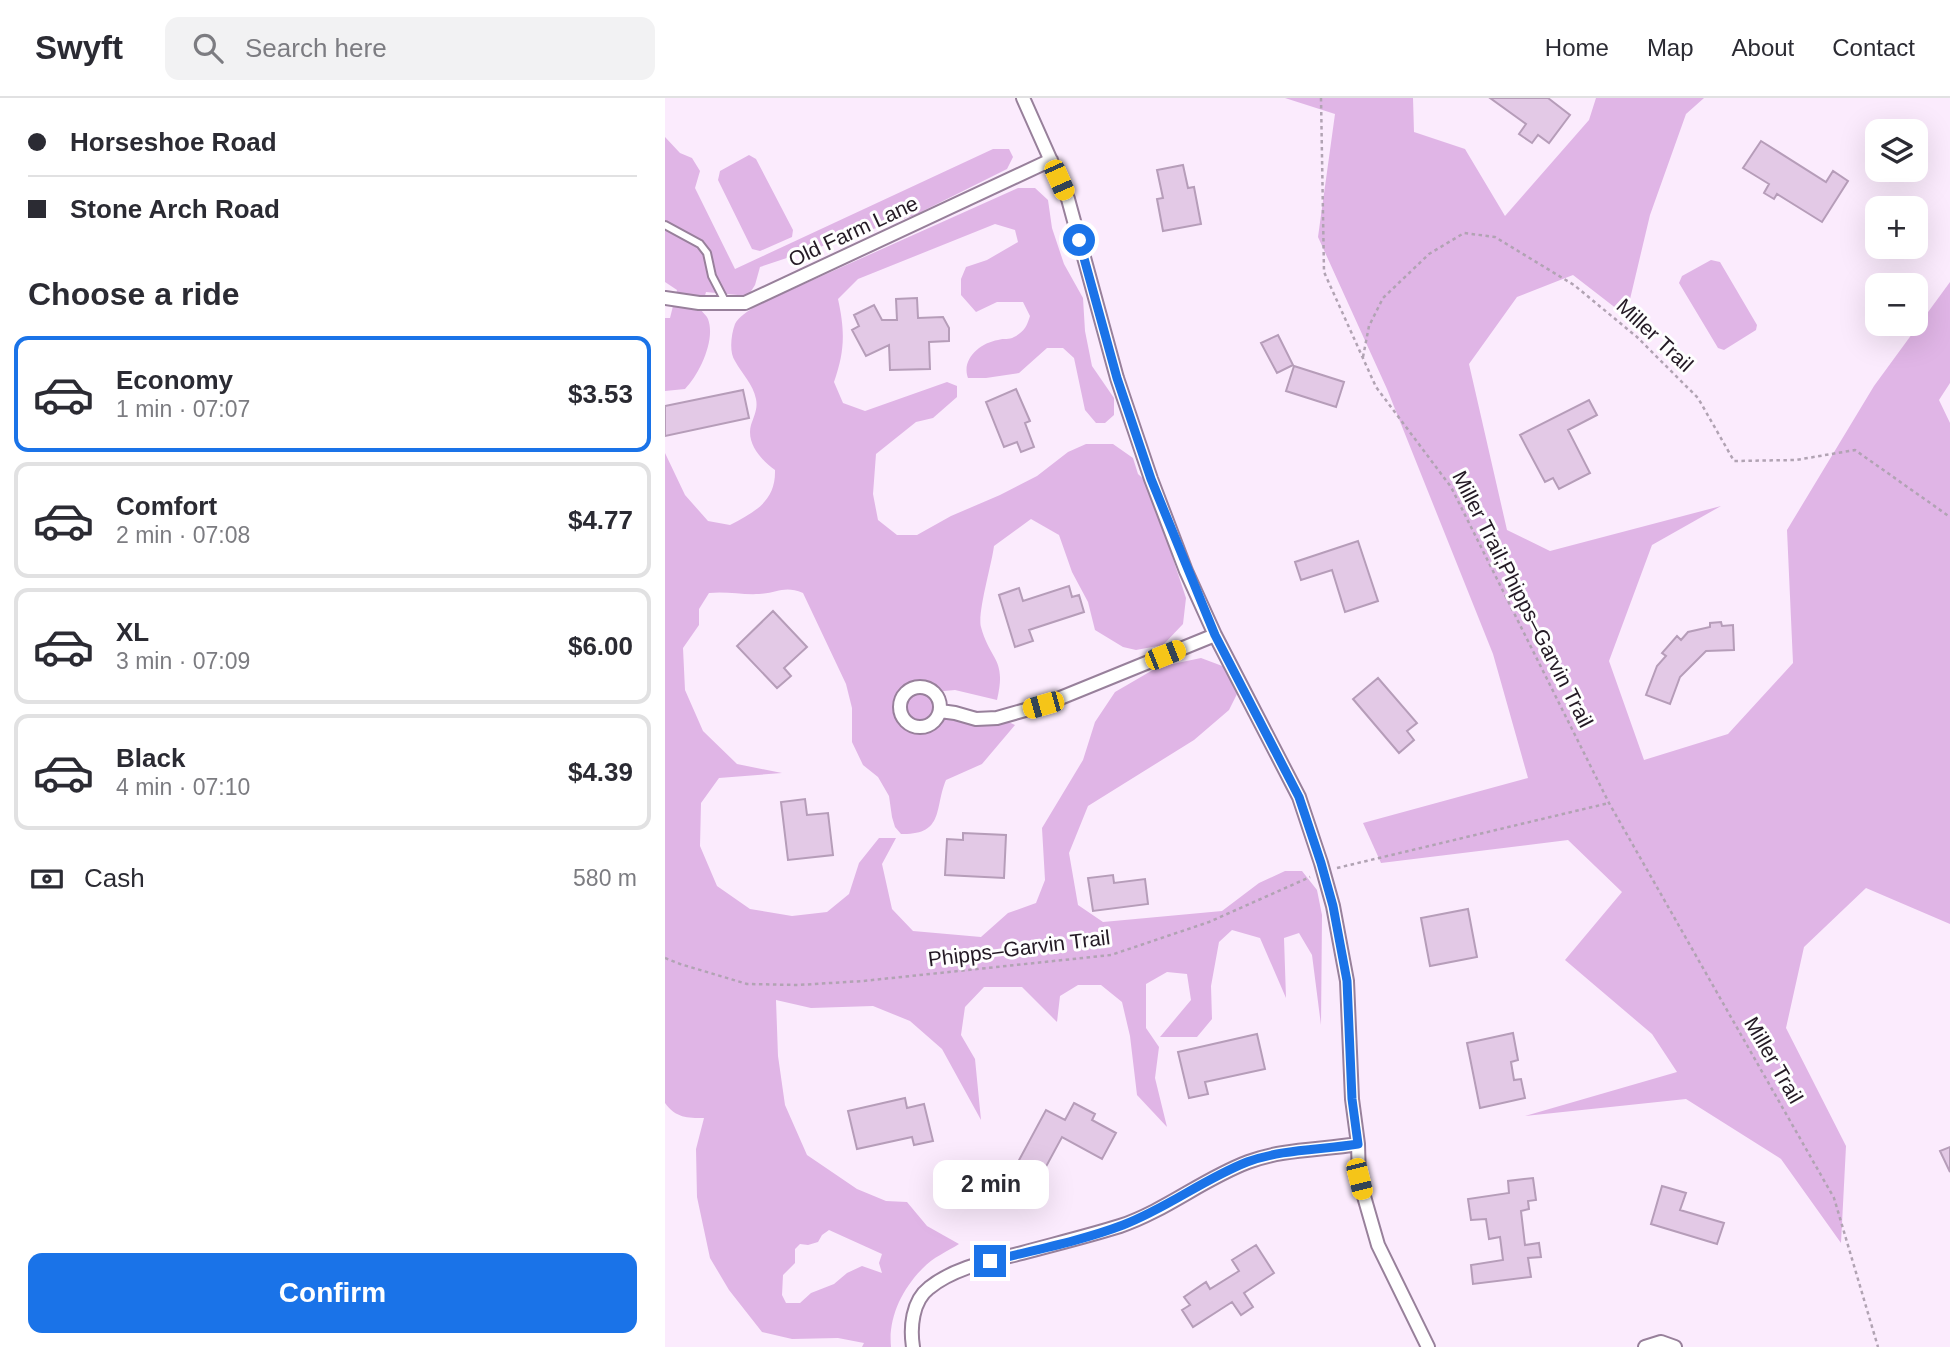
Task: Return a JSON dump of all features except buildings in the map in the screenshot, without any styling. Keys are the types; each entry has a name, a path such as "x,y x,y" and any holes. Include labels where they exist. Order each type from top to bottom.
{"street":[{"path":"1023,98 1068,199 1117,378 1151,479 1215,635 1299,797 1333,906 1347,981 1352,1099 1359,1179 1378,1245 1429,1347"},
{"name":"Old Farm Lane","path":"665,298 699,303 745,303 1051,160"},
{"path":"940,711 975,719 997,718 1043,705 1215,635"},
{"path":"913,1347 913,1315 920,1298 927,1289 952,1273 1122,1225 1163,1207 1205,1182 1248,1162 1272,1155 1358,1144"},
{"path":"1645,1347 1661,1342 1675,1347"}],"lane":[{"path":"665,225 700,244 707,253 712,276 726,303"}],"path":[{"name":"Miller Trail;Phipps–Garvin Trail","path":"1321,98 1324,272 1376,387 1451,487 1609,803"},
{"name":"Miller Trail","path":"1363,358 1369,326 1383,298 1429,254 1464,233 1495,237 1574,285 1637,337 1698,398 1734,461 1796,460 1855,450 1950,517"},
{"name":"Miller Trail","path":"1609,803 1834,1198 1878,1347"},
{"name":"Phipps–Garvin Trail","path":"665,958 747,984 799,985 863,981 1111,955 1209,922 1323,871 1609,803"}],"shaded area":[{"path":"1285,98 1413,98 1414,132 1465,149 1505,216 1589,120 1596,98 1704,98 1686,114 1650,215 1626,316 1573,275 1517,297 1469,364 1507,530 1550,551 1721,506 1652,545 1609,661 1644,760 1728,734 1793,663 1787,530 1874,386 1911,336 1928,336 1928,312 1950,282 1950,383 1939,400 1950,423 1950,924 1866,888 1804,947 1786,1028 1846,1146 1841,1243 1781,1159 1686,1099 1525,1116 1677,1072 1652,1034 1565,960 1622,892 1568,840 1381,863 1363,823 1528,778 1493,654 1387,389 1318,237 1335,114"},
{"path":"665,137 680,153 692,158 700,171 695,188 735,269 993,149 1009,149 1013,157 1007,169 915,215 760,267 755,285 748,296 706,292 701,310 710,327 705,357 685,389 665,391 665,318 670,318 677,290 665,282"},
{"path":"749,155 756,159 793,230 792,237 760,251 752,249 718,180 720,171"},
{"path":"1018,188 1035,188 1048,200 1052,228 1064,264 1083,298 1085,331 1092,366 1114,398 1114,415 1105,423 1096,423 1085,410 1074,358 1063,348 1047,348 1019,373 968,378 967,364 979,348 1017,335 1028,323 1030,316 1023,302 997,302 976,312 961,295 961,279 966,267 987,260 1018,242 1015,230 995,224 858,279 838,299 843,341 834,382 843,403 865,411 947,382 957,386 957,397 933,418 916,422 876,454 873,494 878,520 897,535 917,535 1037,476 1068,452 1086,444 1113,444 1133,458 1138,474 1148,483 1186,598 1183,624 1163,645 1136,650 1123,647 1095,630 1088,602 1072,572 1059,535 1031,519 994,546 980,620 985,638 999,667 1000,686 997,700 955,690 933,692 944,705 989,713 1015,725 982,764 946,780 931,825 915,833 901,834 895,827 889,796 878,777 863,765 852,742 852,708 846,684 803,593 786,590 759,594 709,593 699,609 699,625 683,648 685,690 703,731 737,764 782,773 719,778 701,803 700,846 717,886 750,909 792,916 827,912 849,894 859,863 879,838 896,838 882,864 892,909 913,931 981,937 1008,913 1036,903 1045,880 1042,828 1083,760 1095,722 1115,692 1158,667 1201,658 1225,667 1237,694 1229,710 1194,740 1088,806 1069,853 1078,905 1103,922 1222,911 1259,883 1285,871 1302,871 1317,890 1322,915 1321,1025 1312,955 1299,933 1284,938 1286,998 1260,938 1232,930 1219,942 1211,986 1212,1019 1197,1037 1160,1037 1191,1000 1187,974 1167,972 1146,984 1146,1028 1159,1047 1155,1078 1167,1127 1137,1095 1130,1036 1122,1002 1101,985 1078,985 1060,996 1057,1022 1022,987 984,987 965,1007 961,1035 975,1059 981,1120 942,1049 910,1021 873,1006 811,1008 776,1000 778,1056 785,1105 807,1155 857,1189 886,1201 907,1202 927,1226 959,1244 927,1264 909,1285 894,1315 891,1347 862,1347 864,1343 838,1338 792,1339 762,1332 729,1290 710,1258 697,1197 696,1149 704,1118 682,1116 673,1112 665,1103 665,453 685,495 708,521 730,525 748,515 768,498 775,470 753,445 750,432 756,409 755,394 733,357 731,348 735,324 755,306","holes":["829,1230 882,1254 879,1263 882,1273 862,1266 847,1273 834,1284 811,1293 800,1303 786,1303 782,1295 783,1275 795,1263 795,1249 800,1244 818,1242"]},
{"path":"1711,260 1720,262 1757,325 1756,330 1724,350 1718,348 1679,283 1682,276"}],"route":[{"path":"990,1261 1122,1225 1163,1207 1205,1182 1248,1162 1272,1155 1358,1144 1352,1099 1347,981 1333,906 1321,863 1299,797 1215,635 1186,571 1117,378 1079,240"}]}
